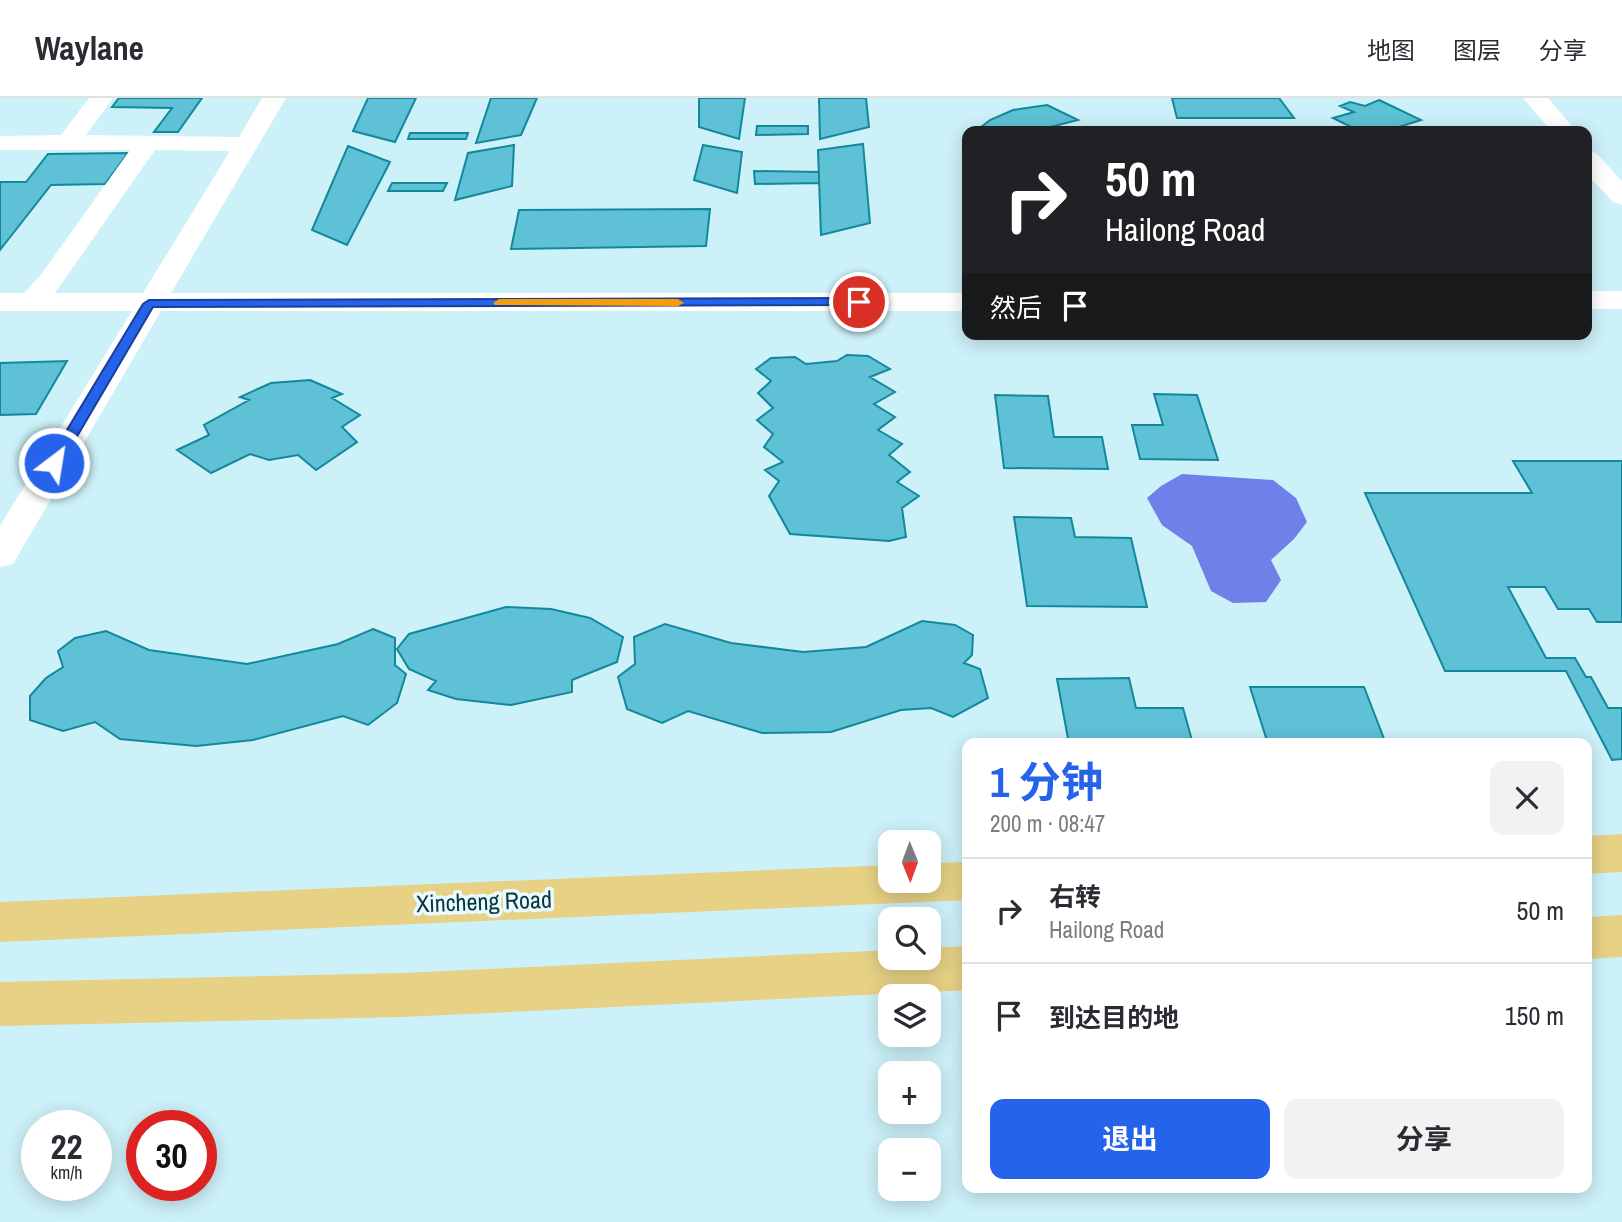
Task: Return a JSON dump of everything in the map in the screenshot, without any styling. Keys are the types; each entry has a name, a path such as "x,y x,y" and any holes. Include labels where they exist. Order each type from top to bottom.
{"main road":[{"path":"1592,855 1622,853"},
{"name":"Xincheng Road","path":"0,922 962,881"},
{"path":"1592,938 1622,936"},
{"path":"0,1004 403,995 962,968"}],"street":[{"path":"68,142 101,98"},
{"path":"0,555 274,98"},
{"path":"1535,98 1560,126"},
{"path":"32,302 50,282 148,142"},
{"path":"0,143 247,144"},
{"path":"1592,164 1622,197"},
{"path":"1592,300 1622,300"},
{"path":"0,302 962,302"}],"water":[{"path":"1182,474 1273,480 1296,498 1307,522 1294,539 1271,560 1281,580 1266,602 1233,603 1211,591 1192,546 1162,525 1147,498"}],"building":[{"path":"119,98 202,98 178,132 154,132 172,108 112,107"},
{"path":"368,98 416,98 395,142 353,131"},
{"path":"491,98 537,98 521,135 476,143"},
{"path":"699,98 745,98 739,139 699,127"},
{"path":"819,98 866,98 869,127 820,139"},
{"path":"1172,98 1279,98 1294,118 1177,118"},
{"path":"1379,100 1421,120 1402,126 1349,126 1333,118 1354,112 1340,106 1350,102 1365,106"},
{"path":"1047,105 1078,120 1055,126 982,126 1013,110"},
{"path":"757,126 808,126 808,134 756,135"},
{"path":"410,133 468,133 466,139 408,139"},
{"path":"863,144 870,223 821,235 818,150"},
{"path":"514,145 512,186 455,200 468,153"},
{"path":"703,145 742,152 737,193 694,180"},
{"path":"348,146 390,162 347,245 312,230"},
{"path":"128,153 105,184 51,185 0,250 0,182 26,182 48,154"},
{"path":"754,171 819,172 819,183 755,184"},
{"path":"392,183 447,183 443,191 388,191"},
{"path":"710,209 706,246 511,249 519,210"},
{"path":"847,355 868,356 890,369 870,377 895,392 874,404 895,417 878,430 902,444 889,455 910,472 897,482 919,496 902,508 906,537 889,541 790,534 769,496 779,481 765,470 783,462 764,447 773,434 757,420 773,408 758,393 771,381 756,369 771,358 795,357 806,364 837,361"},
{"path":"67,361 36,414 0,415 0,363"},
{"path":"310,380 342,394 332,398 360,415 342,427 357,442 316,470 298,455 269,460 250,454 211,473 177,450 209,435 204,425 249,400 240,397 271,383"},
{"path":"1154,394 1197,395 1218,460 1140,459 1132,425 1163,425"},
{"path":"995,395 1048,396 1054,437 1102,437 1108,469 1004,468"},
{"path":"1513,461 1622,461 1622,622 1597,622 1589,609 1558,609 1545,587 1508,587 1546,658 1575,658 1586,677 1591,677 1608,708 1622,708 1622,759 1612,760 1566,671 1445,671 1365,493 1532,493"},
{"path":"1014,517 1071,518 1075,537 1131,538 1147,607 1027,606"},
{"path":"506,607 551,609 590,618 623,637 617,662 572,680 572,692 511,705 456,699 428,690 436,681 409,669 397,649 409,634"},
{"path":"922,621 955,625 973,635 972,655 964,663 980,669 988,698 953,717 931,708 901,710 831,732 762,733 688,711 662,723 627,709 618,677 635,664 634,637 665,624 731,643 803,652 866,647"},
{"path":"373,629 395,638 395,665 406,674 397,703 368,725 343,716 253,740 196,746 120,739 95,722 63,731 30,720 30,696 46,678 63,667 58,651 75,638 106,631 149,650 247,664 338,644"},
{"path":"1129,678 1136,708 1183,708 1191,738 1068,738 1057,679"},
{"path":"1250,687 1364,687 1384,738 1266,738"}],"slow traffic":[{"path":"499,303 678,303"}],"route":[{"path":"54,463 149,304 859,302"}]}
